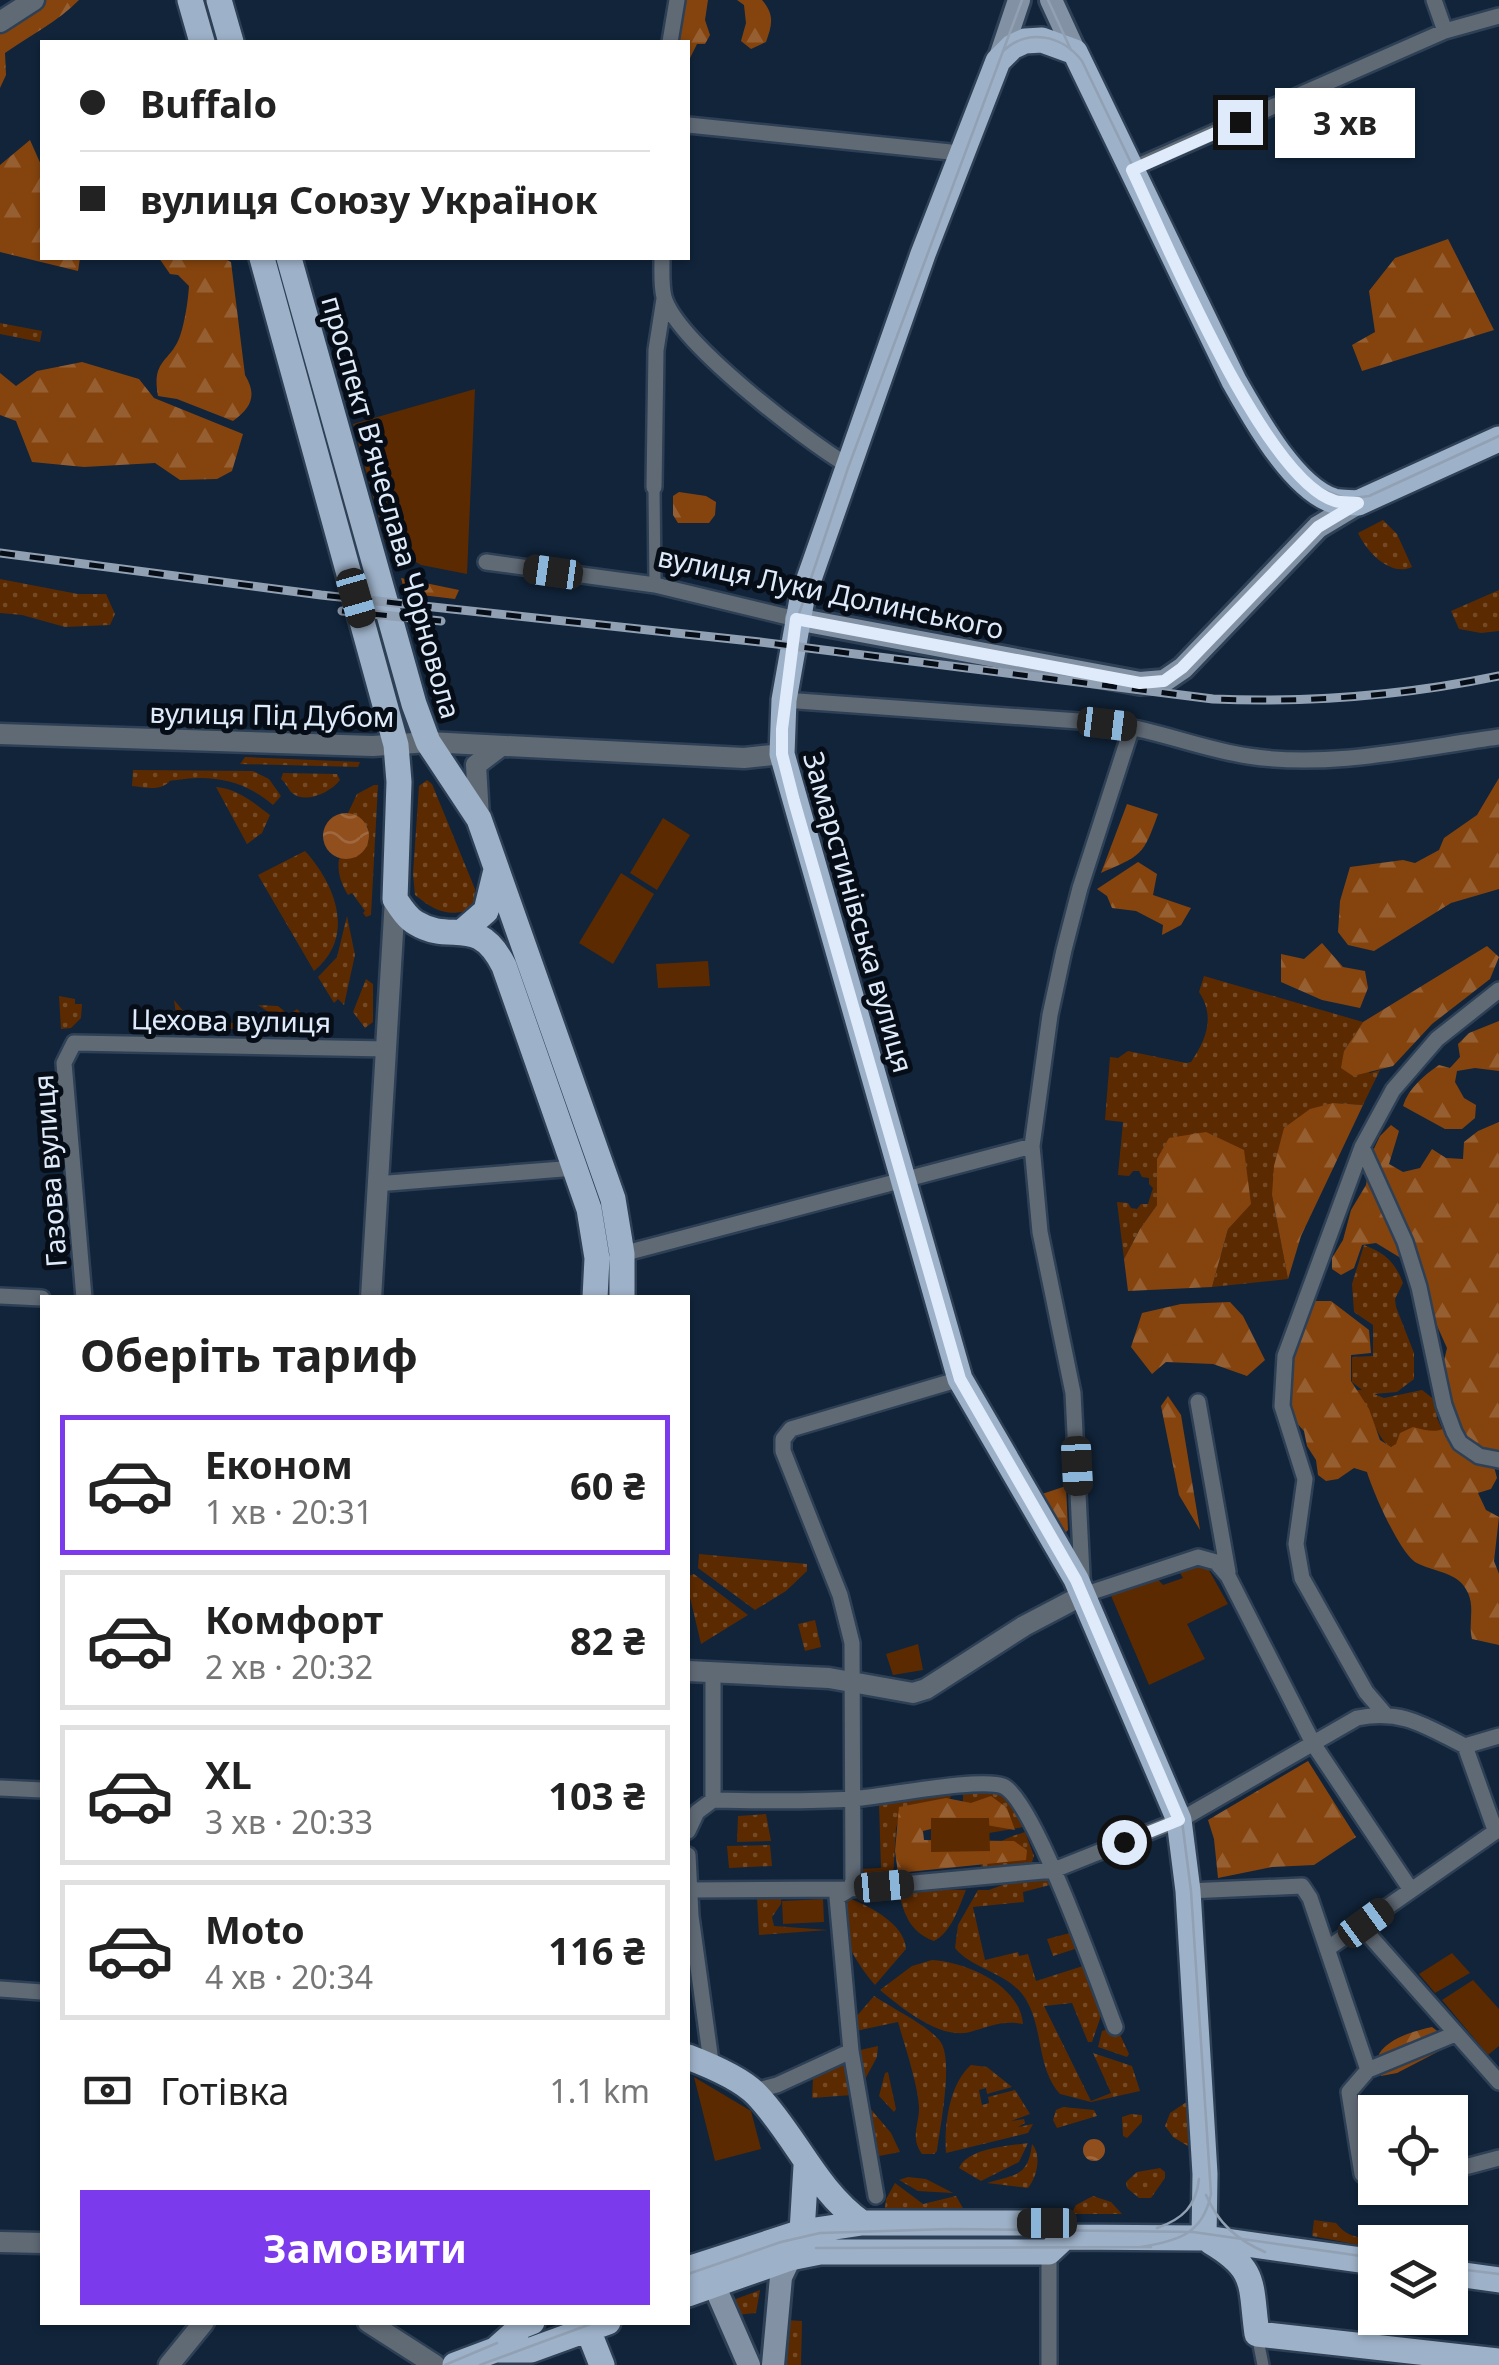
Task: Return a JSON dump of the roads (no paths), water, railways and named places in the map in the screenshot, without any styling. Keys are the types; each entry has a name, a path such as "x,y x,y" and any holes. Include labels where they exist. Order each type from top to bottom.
{"main road":[{"path":"190,0 201,40"},
{"path":"219,0 230,40"},
{"name":"Замарстинівська вулиця","path":"1019,0 847,465 796,619 784,700 782,754 960,1379 1083,1596 1179,1820 1188,1892 1206,2174 1204,2238"},
{"path":"1050,0 1234,381 1259,426 1285,461 1312,487 1335,501 1358,503 1499,439"},
{"path":"1000,57 1025,41 1042,40 1075,52"},
{"name":"проспект Вʼячеслава Чорновола","path":"263,260 396,745 399,782 395,899"},
{"name":"проспект Вʼячеслава Чорновола","path":"290,260 369,550 428,742 479,819 600,1157 616,1213 622,1295"},
{"name":"вулиця Луки Долинського","path":"796,619 1140,683 1164,681 1182,668 1318,527 1358,503"},
{"path":"463,931 486,911 496,870"},
{"path":"395,899 416,924 482,938 504,966 594,1232 596,1295"},
{"path":"690,2058 754,2091 786,2130 806,2166 844,2210 862,2223"},
{"path":"773,2365 781,2276 802,2232 806,2166"},
{"path":"702,2272 802,2232 862,2223 1047,2223 1057,2244"},
{"path":"1204,2238 1242,2262 1249,2278 1257,2334 1499,2361"},
{"path":"702,2272 820,2252 1204,2238 1358,2260"},
{"path":"702,2272 750,2365"},
{"path":"1468,2276 1499,2280"},
{"path":"495,2350 524,2325"},
{"path":"455,2365 495,2350 531,2350 594,2325 602,2365"}],"street":[{"path":"0,22 34,0"},
{"path":"670,40 677,0"},
{"path":"1434,0 1445,31"},
{"path":"1132,170 1445,31 1499,16"},
{"path":"690,125 960,153"},
{"path":"655,586 656,350 664,299 662,260"},
{"path":"664,299 694,340 770,412 847,465"},
{"name":"вулиця Луки Долинського","path":"486,562 655,586 796,619"},
{"path":"784,700 1132,726 1246,756 1272,758 1334,759 1499,737"},
{"path":"1083,1596 1072,1393 1040,1232 1032,1146 1050,1015 1064,950 1132,726"},
{"name":"вулиця Під Дубом","path":"0,734 396,745 428,742 744,758 782,754"},
{"name":"проспект Вʼячеслава Чорновола","path":"479,819 476,765 500,746"},
{"path":"371,1295 395,899"},
{"path":"1384,1713 1368,1696 1302,1578 1296,1544 1305,1479 1282,1406 1285,1356 1362,1147 1393,1090 1437,1039 1499,990"},
{"name":"Цехова вулиця","path":"74,1043 387,1049"},
{"name":"Газова вулиця","path":"74,1043 64,1063 84,1295"},
{"path":"622,1254 1032,1146"},
{"path":"1362,1147 1405,1242 1420,1286 1444,1405 1454,1432 1460,1443 1479,1456 1499,1460"},
{"path":"376,1184 575,1168"},
{"name":"Газова вулиця","path":"0,1296 40,1298"},
{"path":"876,2196 851,2051 837,1897 853,1881 852,1643 840,1595 782,1451 783,1439 791,1429 960,1379"},
{"path":"1198,1402 1228,1576"},
{"path":"1056,1547 1065,1549 1076,1544 1081,1534"},
{"path":"690,1671 854,1682 899,1693 926,1690 1024,1626 1083,1596 1198,1557 1216,1562 1228,1576 1314,1745 1411,1890"},
{"path":"712,1672 714,1800"},
{"path":"712,2068 690,1890 850,1888 1054,1870 1179,1820 1357,1718 1384,1713 1415,1721 1465,1746 1497,1830 1327,1949"},
{"path":"1465,1746 1499,1736"},
{"path":"690,1820 714,1800 854,1799 979,1784 1003,1786 1015,1796 1054,1870 1115,2027"},
{"path":"0,1788 40,1790"},
{"path":"1188,1892 1302,1886 1310,1898 1368,2070"},
{"path":"1361,1926 1499,2082"},
{"path":"0,1989 40,1992"},
{"path":"1358,2147 1350,2092 1368,2070 1455,2034"},
{"path":"754,2091 777,2085 851,2051"},
{"path":"1468,2167 1499,2158"},
{"path":"0,2242 40,2243"},
{"path":"1049,2365 1057,2244"},
{"path":"169,2365 202,2325"},
{"path":"373,2325 434,2365"},
{"path":"1257,2334 1263,2365"}],"water":[{"path":"346,813 362,820 369,836 362,852 346,859 330,852 323,836 330,820"},
{"path":"1094,2139 1102,2142 1102,2158 1094,2161 1086,2158 1083,2150 1086,2142"}],"tram line":[{"path":"1022,0 848,468 799,614 783,726 796,801 958,1370 1086,1594 1181,1813 1191,1891 1211,2194 1195,2227 1177,2238 1141,2247"},
{"path":"1048,0 1071,50"},
{"path":"1003,51 1023,39 1044,38 1065,45 1082,61 1237,383 1288,460 1318,488 1347,499 1369,496 1499,436"},
{"path":"1157,2228 1187,2210 1199,2179"},
{"path":"1206,2195 1230,2230 1265,2252"},
{"path":"690,2273 820,2233 950,2229 1193,2232 1358,2256"},
{"path":"816,2248 1151,2247"},
{"path":"1468,2270 1499,2274"},
{"path":"480,2365 588,2325"},
{"path":"445,2365 497,2343"}],"railway":[{"path":"0,553 321,595 760,642 1213,699 1357,696 1499,676"},
{"path":"342,611 441,621"}]}
